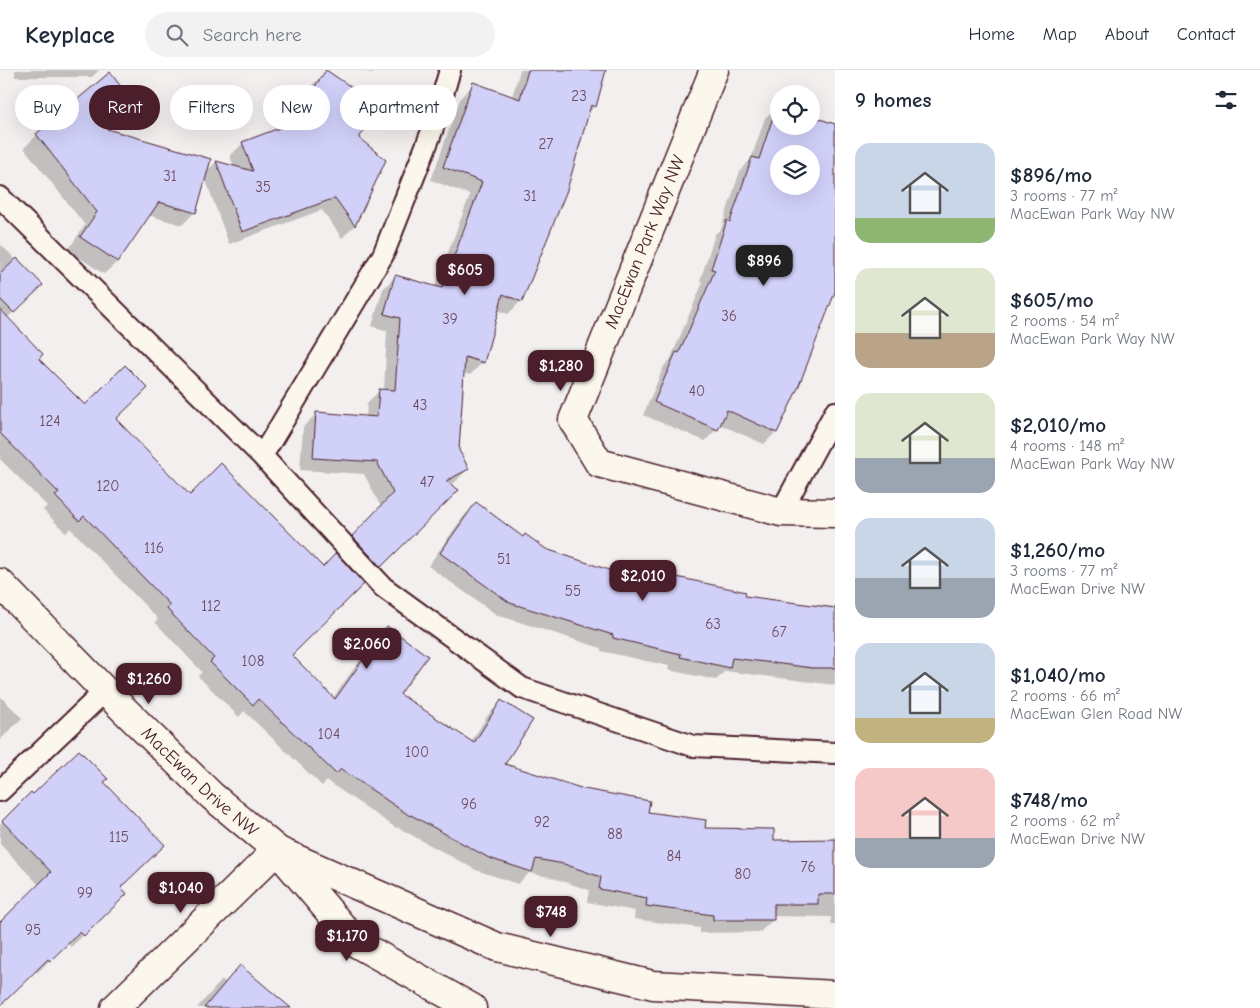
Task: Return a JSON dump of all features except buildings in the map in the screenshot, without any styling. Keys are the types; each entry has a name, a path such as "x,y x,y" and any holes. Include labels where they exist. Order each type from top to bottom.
{"street":[{"name":"MacEwan Park Way NW","path":"714,70 572,420 599,463 781,512 835,513"},
{"name":"MacEwan Drive NW","path":"0,583 105,691 212,796 277,850 356,943 472,1008"},
{"name":"MacEwan Drive NW","path":"277,850 497,947 653,985 835,995"},
{"path":"115,1008 277,850"}],"lane":[{"path":"262,456 383,255 432,131 450,70"},
{"path":"0,197 262,456 383,587 522,688 693,746 835,753"},
{"path":"781,512 835,412"},
{"path":"0,790 105,691"}]}
